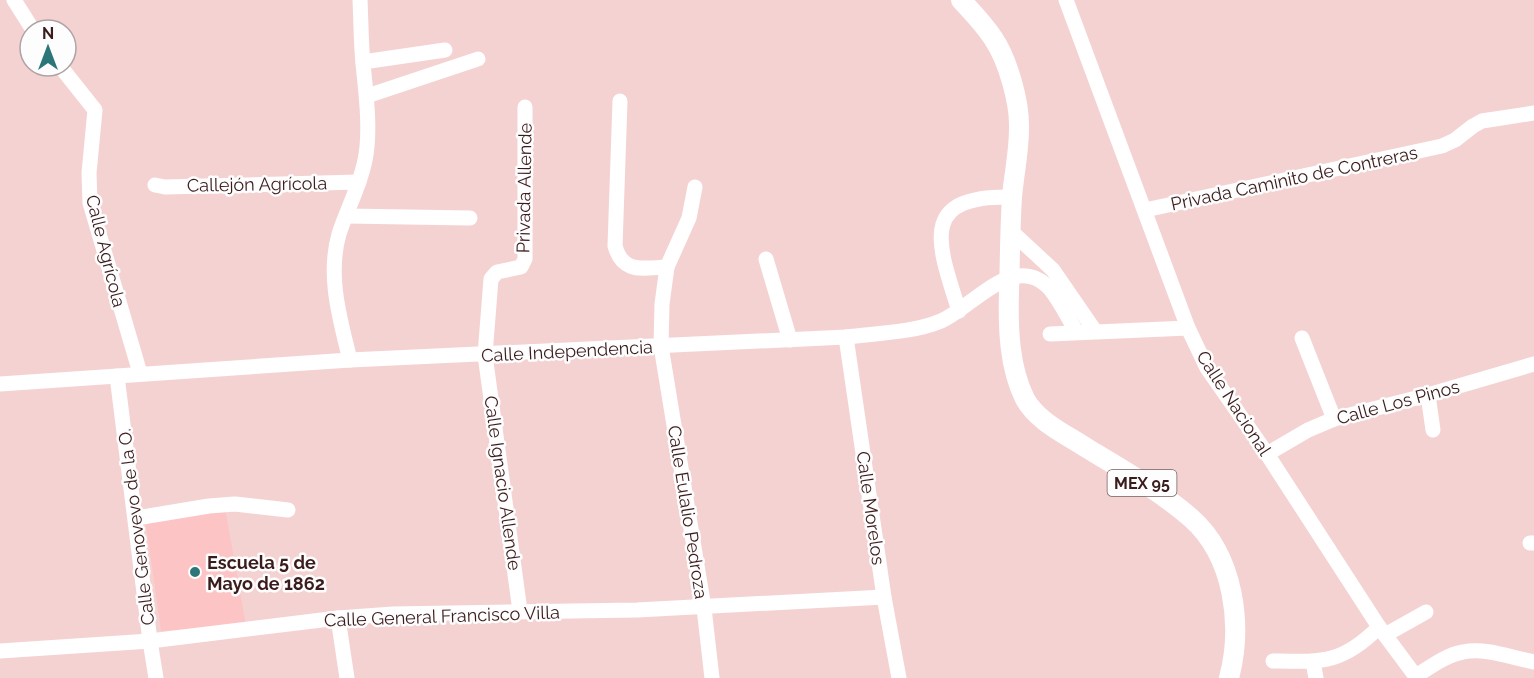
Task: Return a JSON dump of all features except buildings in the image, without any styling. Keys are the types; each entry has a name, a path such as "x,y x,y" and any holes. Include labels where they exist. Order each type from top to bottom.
{"main road":[{"name":"MEX 95","path":"961,0 994,39 1015,95 1019,127 1012,198 1009,313 1015,375 1027,402 1052,426 1131,475 1192,519 1212,544 1225,569 1232,596 1236,643 1229,678"}],"street":[{"path":"14,0 25,18"},
{"path":"350,360 337,304 335,251 366,159 367,96 360,0"},
{"name":"Calle Nacional","path":"1066,0 1188,328 1207,368 1267,454 1382,631 1416,677"},
{"path":"363,62 445,51"},
{"path":"367,96 478,59"},
{"name":"Calle Agrícola","path":"70,78 95,110 89,173 90,203 140,373"},
{"path":"620,101 615,246 622,262 629,266 667,267"},
{"name":"Privada Allende","path":"485,355 491,279 498,272 521,267 525,259 525,107"},
{"name":"Privada Caminito de Contreras","path":"1145,210 1442,146 1455,140 1482,121 1534,113"},
{"name":"Callejón Agrícola","path":"155,185 165,187 359,182"},
{"name":"Calle Eulalio Pedroza","path":"695,187 689,218 667,267 662,304 661,346 704,608 712,678"},
{"path":"959,311 946,267 941,227 948,214 962,203 976,199 1012,198"},
{"path":"346,216 470,218"},
{"path":"1012,232 1053,270 1095,331"},
{"path":"766,260 790,340"},
{"name":"Calle Independencia","path":"0,384 350,360 846,337 910,329 941,321 1004,280 1024,276 1047,285 1076,331"},
{"path":"1050,334 1076,331 1188,328"},
{"name":"Calle Morelos","path":"846,337 884,597 899,678"},
{"path":"1302,338 1334,419"},
{"name":"Calle Ignacio Allende","path":"485,355 520,611"},
{"name":"Calle Los Pinos","path":"1267,454 1308,430 1334,419 1428,395 1534,363"},
{"name":"Calle Genovevo de la O.","path":"117,376 156,678"},
{"path":"1428,395 1433,430"},
{"path":"136,518 235,504 288,510"},
{"name":"Calle General Francisco Villa","path":"0,651 150,641 338,618 393,614 704,608 884,597"},
{"path":"1273,661 1313,662 1332,659 1343,655 1382,631 1426,612"},
{"path":"338,618 347,678"},
{"path":"1416,677 1442,660 1462,651 1485,652 1534,662"},
{"path":"1313,662 1316,678"}],"shaded area":[{"name":"Escuela 5 de Mayo de 1862","path":"225,508 246,625 161,631 145,518"}],"place":[{"name":"Escuela 5 de Mayo de 1862","path":"195,572"}]}
